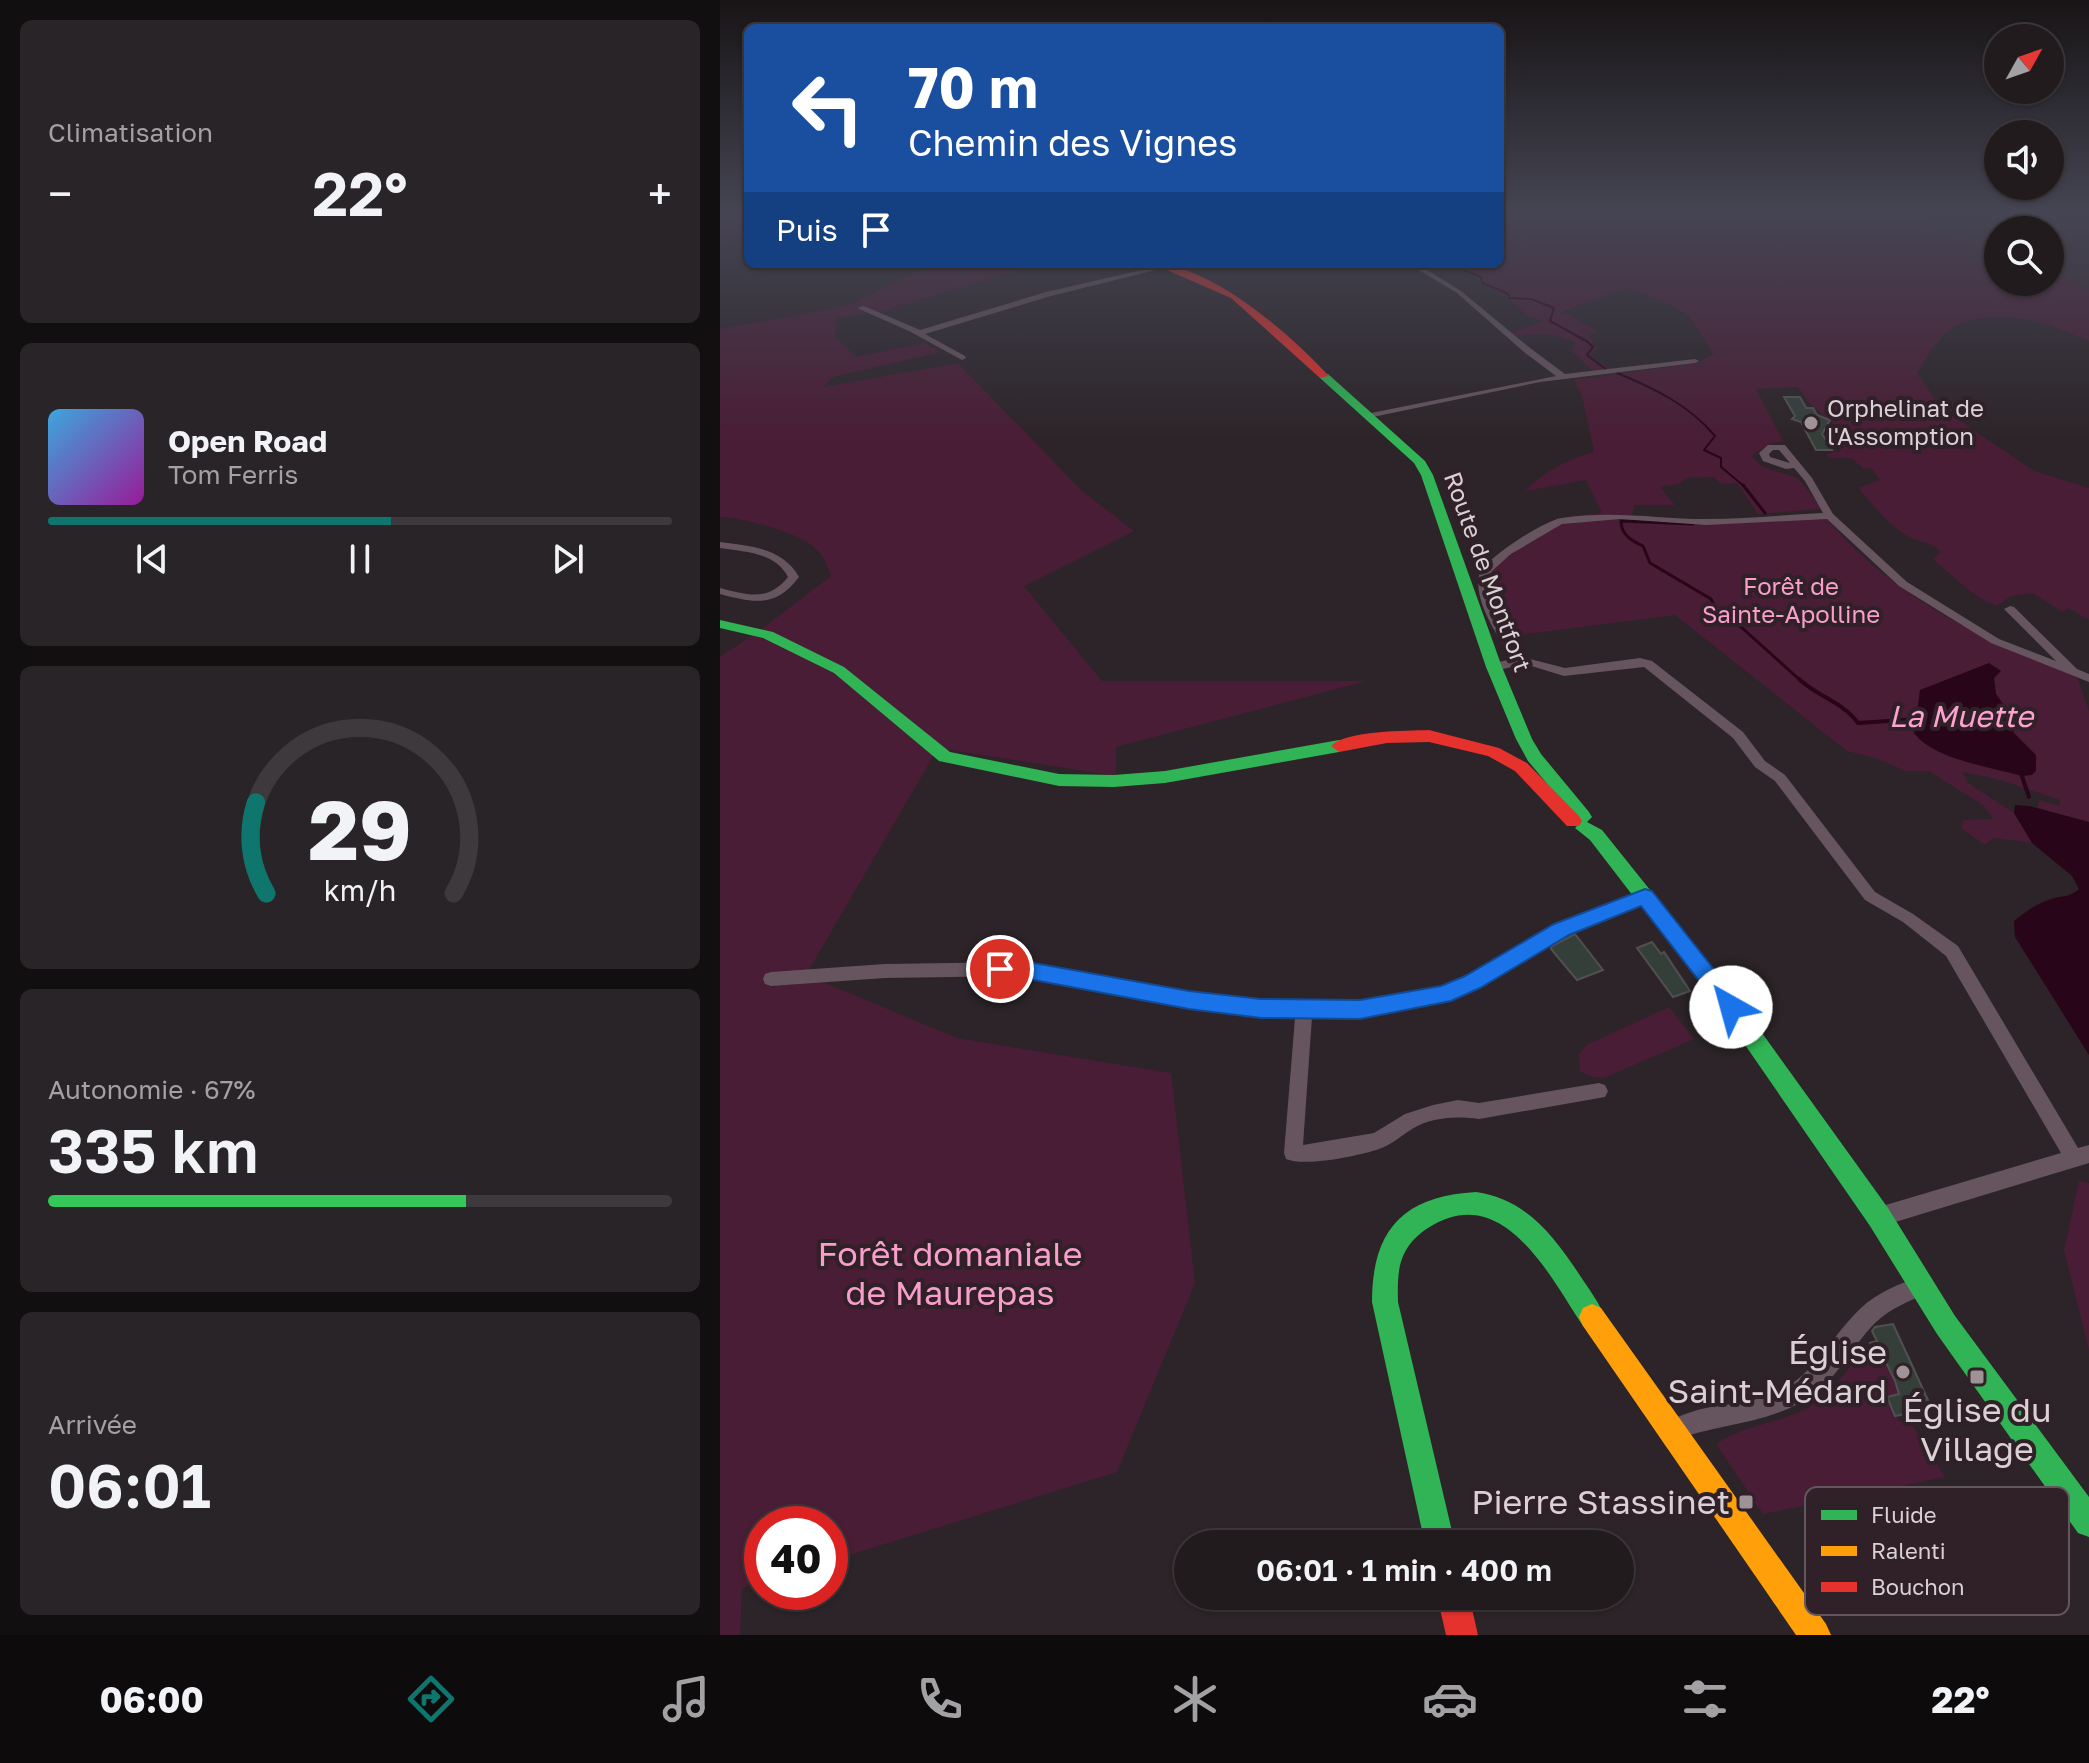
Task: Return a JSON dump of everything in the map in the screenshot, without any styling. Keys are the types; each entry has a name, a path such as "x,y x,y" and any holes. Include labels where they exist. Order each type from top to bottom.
{"street":[{"path":"919,333 1076,287"},
{"name":"Route de Montfort","path":"1217,287 1234,296 1407,447 1427,475 1494,667 1534,757 1580,822 1596,835 1731,1007 1879,1217 1921,1286 2064,1487"},
{"path":"1451,287 1565,378"},
{"path":"861,308 919,333 962,358"},
{"path":"1371,416 1540,380 1695,361"},
{"path":"1795,465 1809,480 1829,516 1883,568 1959,621 2026,654 2089,678"},
{"path":"1518,660 1488,608 1483,588 1487,570 1507,552 1560,521 1604,516 1706,522 1829,516"},
{"path":"720,545 776,557 791,569 794,577 789,585 760,600 720,591"},
{"path":"2010,609 2071,669"},
{"path":"720,624 768,635 839,670 945,757 1059,780 1114,781 1165,777 1387,737 1429,736 1493,752 1521,767 1580,822"},
{"path":"1494,667 1518,660 1564,672 1640,662 1648,664 1738,735 1760,764 1780,778 1870,896 1908,918 1952,951 2058,1128 2081,1157 1879,1217"},
{"path":"771,979 885,971 1023,969 1189,1000 1304,1011 1360,1009 1444,994 1472,982 1562,929 1645,897"},
{"path":"1304,1011 1293,1153 1310,1154 1377,1141 1411,1120 1433,1113 1458,1108 1479,1111 1508,1108 1599,1091"},
{"path":"1437,1530 1385,1302 1389,1252 1428,1212 1474,1202 1505,1212 1535,1236 1815,1635"},
{"path":"1671,1430 1689,1422 1771,1407 1808,1386 1877,1305 1921,1286"},
{"name":"Route de Montfort","path":"2069,1494 2089,1522"},
{"path":"1456,1610 1462,1635"}],"green space":[{"name":"Forêt domaniale de Maurepas","path":"885,287 962,287 882,311 837,318 835,337 856,357 925,343 940,352 834,377 823,387 958,363 1082,491 1134,531 1024,586 1102,681 1367,681 1116,747 1116,776 938,748 806,975 957,1038 1171,1073 1195,1283 1117,1472 848,1555 848,1506 744,1506 744,1587 740,1635 720,1635 720,657 831,576 819,552 797,537 756,523 720,517 720,329 847,306"},
{"name":"Forêt de Sainte-Apolline","path":"1489,287 1984,287 1984,296 2064,296 2064,287 2089,289 2089,341 2027,320 1978,319 1954,326 1948,331 1917,373 1941,408 2034,471 2089,488 2089,620 2068,608 2063,612 2032,593 2011,596 1997,606 1963,586 1933,559 1941,552 1898,530 1858,488 1880,480 1871,468 1864,469 1851,458 1829,458 1826,454 1840,451 1841,441 1832,430 1832,422 1810,404 1798,387 1756,389 1783,441 1769,444 1751,456 1763,467 1798,478 1820,509 1758,514 1737,483 1721,484 1714,477 1687,478 1679,484 1660,487 1675,505 1634,505 1631,522 1687,525 1826,518 1880,571 1940,613 2006,646 2076,674 2089,711 2089,822 2038,808 2039,800 2059,806 2060,800 1997,779 1962,772 1968,783 2014,813 2032,843 1994,838 1985,845 1961,828 1964,820 1993,819 1984,806 1929,771 1906,771 1847,751 1675,615 1513,636 1483,577 1557,518 1602,513 1586,480 1525,491 1557,467 1594,452 1582,396 1574,380 1697,363 1714,354 1688,315 1663,301 1626,288 1559,313 1572,316 1599,332 1587,335 1595,341 1590,344 1599,348 1589,355 1608,368 1617,369 1594,372 1573,352 1575,343 1568,339 1546,334 1515,336 1512,332 1544,321 1529,317 1504,294","holes":["1994,678 1996,694 2011,715 2014,733 2036,755 1920,691"]},
{"path":"1669,1007 1694,1039 1604,1078 1580,1071 1579,1054 1587,1045"},
{"path":"2079,1181 2089,1183 2089,1350 2064,1250"},
{"path":"1870,1343 1878,1359 1885,1358 1899,1394 1885,1397 1899,1421 1909,1420 1945,1477 1896,1487 1805,1487 1805,1505 1763,1514 1716,1444 1738,1432 1798,1413 1818,1401"}],"water":[{"name":"La Muette","path":"1989,663 2001,671 1994,678 1996,694 2011,715 2014,733 2036,755 2036,771 2032,775 2022,776 1948,756 1923,742 1914,733 1920,690"},
{"name":"La Muette","path":"2015,805 2089,822 2089,1055 2015,937 2014,921 2038,904 2070,895 2079,889 2072,876 2032,843 2014,813"}],"building":[{"name":"Orphelinat de l'Assomption","path":"1784,397 1800,397 1806,408 1813,408 1817,415 1830,420 1822,434 1832,450 1816,450 1801,422 1792,419 1795,416"},
{"path":"1575,934 1603,970 1577,980 1551,949"},
{"path":"1652,942 1661,954 1664,952 1690,991 1673,997 1637,948"},
{"name":"Église Saint-Médard","path":"1893,1324 1932,1409 1895,1416 1887,1397 1899,1394 1895,1381 1884,1358 1878,1360 1870,1343 1877,1341 1872,1331 1875,1327"}],"waterway":[{"path":"1493,287 1507,293 1510,298 1531,299 1554,308 1550,321 1588,342 1593,347 1587,355 1607,370"},
{"path":"1617,373 1657,391 1694,415 1715,436 1704,450 1721,458 1721,467 1744,486"},
{"path":"1744,486 1765,513"},
{"path":"1693,524 1621,521 1625,534 1643,546 1650,563 1711,599 1719,614 1741,627 1801,681"},
{"path":"1799,679 1845,710 1858,723 1919,719"},
{"path":"2021,773 2029,797"}],"traffic: fast":[{"path":"1324,376 1419,461 1427,475 1494,667 1524,739 1534,757 1583,817"},
{"path":"720,624 768,635 839,670 945,757 1059,780 1114,781 1165,777 1339,746"},
{"path":"1584,828 1596,835 1731,1007 1879,1217 1946,1325 2064,1487"},
{"path":"1437,1530 1385,1302 1386,1265 1397,1239 1423,1216 1440,1209 1458,1205 1493,1206 1521,1223 1545,1247 1592,1317"},
{"path":"2069,1494 2089,1522"}],"traffic: slow":[{"path":"1592,1317 1815,1635"}],"traffic: jam":[{"path":"1217,287 1234,296 1324,376"},
{"path":"1339,746 1387,737 1429,736 1493,752 1521,767 1573,821"},
{"path":"1456,1610 1462,1635"}],"place":[{"name":"Orphelinat de l'Assomption","path":"1811,423"},
{"name":"Église Saint-Médard","path":"1903,1372"},
{"name":"Église du Village","path":"1977,1377"},
{"name":"Pierre Stassinet","path":"1746,1502"}],"route":[{"path":"1000,969 1023,969 1189,1000 1285,1011 1360,1009 1444,994 1472,982 1513,955 1562,929 1645,897 1731,1007"}]}
